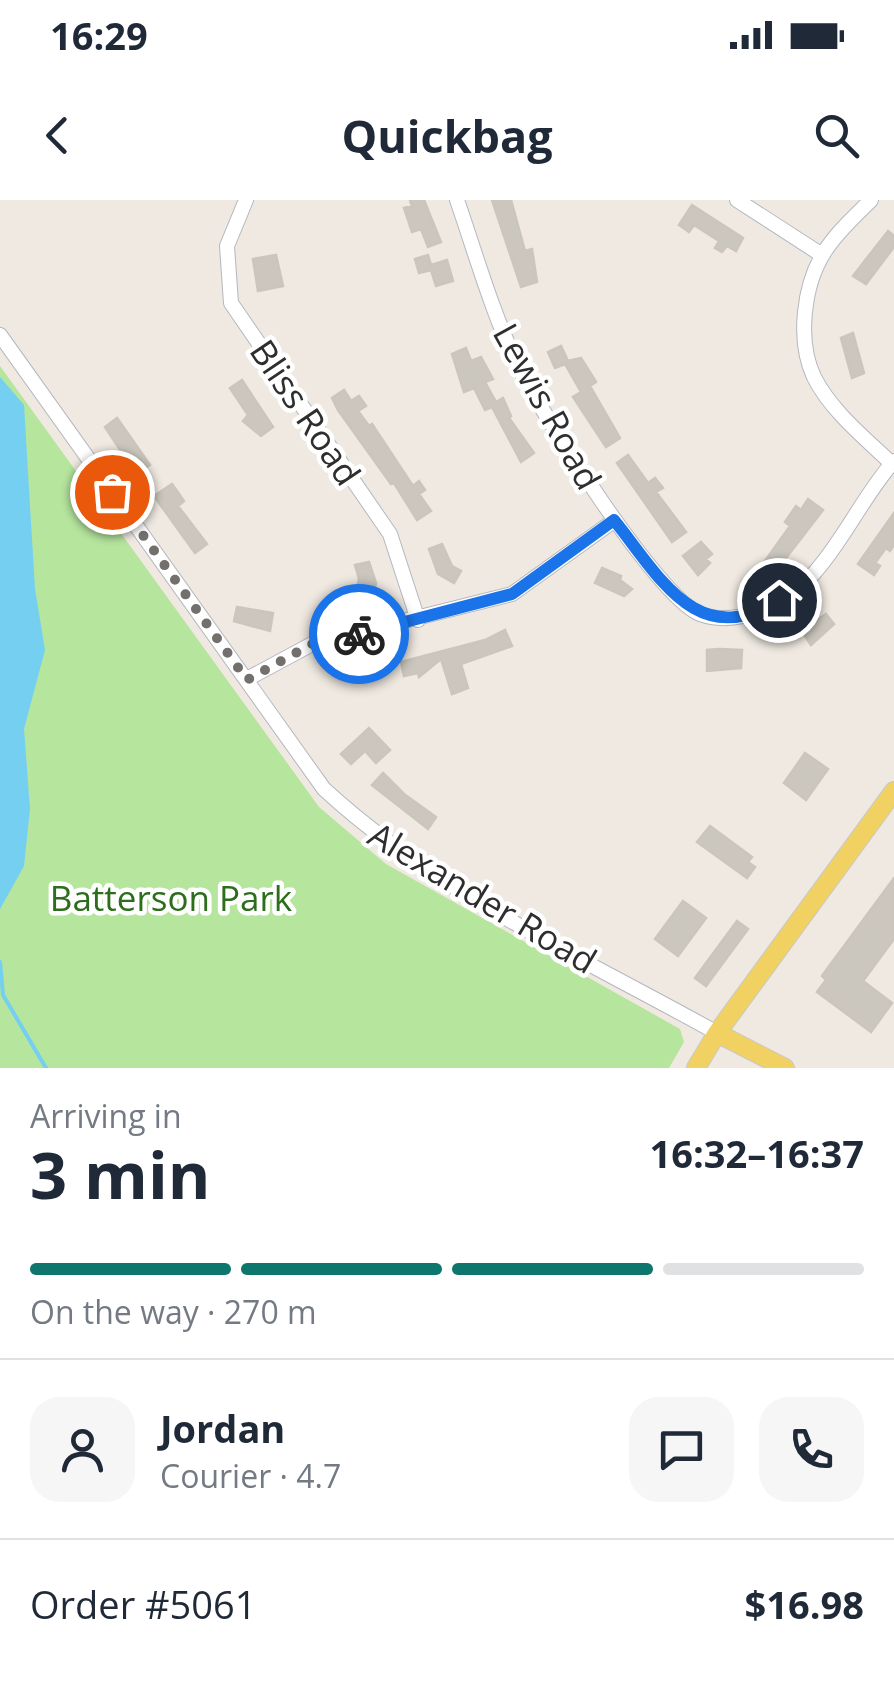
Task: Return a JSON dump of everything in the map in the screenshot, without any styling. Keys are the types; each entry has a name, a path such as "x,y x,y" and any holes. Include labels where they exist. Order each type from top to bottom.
{"main road":[{"path":"696,1068 717,1033 894,791"},
{"path":"717,1033 785,1068"}],"street":[{"name":"Bliss Road","path":"246,200 227,246 231,303 390,534 418,620"},
{"name":"Lewis Road","path":"457,200 518,368 614,520 670,590 698,614 727,619 762,611 818,570 893,462"},
{"path":"738,200 822,255"},
{"path":"871,200 822,255 806,312 804,343 815,378 844,417 893,462"},
{"name":"Alexander Road","path":"0,335 324,789 364,826 470,897 717,1033"},
{"path":"247,680 312,644 512,594 614,520"}],"green space":[{"name":"Batterson Park","path":"0,366 319,807 386,864 680,1029 684,1042 669,1068 0,1068"}],"water":[{"path":"0,377 24,405 35,589 45,650 24,729 30,809 24,866 0,909"}],"building":[{"path":"410,200 424,200 441,242 428,247 421,229 412,232 404,208 412,206"},
{"path":"492,200 511,200 525,251 532,249 537,282 521,287"},
{"path":"692,205 743,238 736,251 727,246 722,252 715,248 719,241 694,225 689,232 679,225"},
{"path":"888,231 894,236 894,247 866,284 853,276"},
{"path":"276,255 283,286 258,291 253,259"},
{"path":"428,255 431,265 447,260 453,281 436,286 431,270 419,273 415,259"},
{"path":"853,333 864,373 852,378 841,338"},
{"path":"561,346 568,361 581,358 596,382 590,386 620,438 606,447 573,397 581,392 565,364 555,368 548,352"},
{"path":"466,348 471,361 481,357 493,379 485,382 496,402 503,398 509,418 534,453 521,462 492,407 485,410 474,388 464,392 452,354"},
{"path":"242,380 273,427 261,436 243,421 248,415 230,388"},
{"path":"344,390 351,401 359,396 366,406 358,411 369,426 372,424 413,486 419,481 425,490 419,494 431,511 417,520 338,410 332,398"},
{"path":"117,418 150,465 136,474 105,427"},
{"path":"628,455 648,483 655,478 663,488 656,492 686,532 672,542 617,463"},
{"path":"172,484 184,501 178,506 207,544 195,553 154,496"},
{"path":"808,499 823,510 769,580 757,572 790,526 785,522 796,506 801,510"},
{"path":"894,513 894,545 890,551 886,548 875,563 880,566 874,575 858,564"},
{"path":"701,542 712,554 706,559 710,563 698,575 683,556"},
{"path":"442,544 452,566 461,571 454,583 438,574 429,549"},
{"path":"369,562 376,583 371,603 354,599 359,579 355,565"},
{"path":"602,568 621,576 620,580 632,589 624,596 595,583"},
{"path":"237,607 273,613 270,631 234,621"},
{"path":"826,614 834,624 811,645 801,630 814,617 817,620"},
{"path":"505,630 512,646 461,664 468,688 452,694 441,659 419,677 418,673 404,676 401,662 485,640"},
{"path":"707,650 742,650 741,668 707,671"},
{"path":"369,728 390,750 376,763 365,751 351,764 341,754"},
{"path":"805,753 828,769 806,800 784,783"},
{"path":"383,773 436,817 428,829 372,785"},
{"path":"710,826 752,857 748,862 755,867 747,878 697,842"},
{"path":"894,878 894,939 863,981 892,1003 871,1032 817,992 826,980 822,976"},
{"path":"683,901 706,918 678,956 655,939"},
{"path":"737,921 748,929 706,986 695,978"}],"waterway":[{"path":"0,962 3,995 46,1068"}],"way so far":[{"path":"112,492 247,680 312,644 359,634"}],"route":[{"path":"359,634 512,594 614,520 670,590 698,614 727,619 762,611 779,600"}]}
